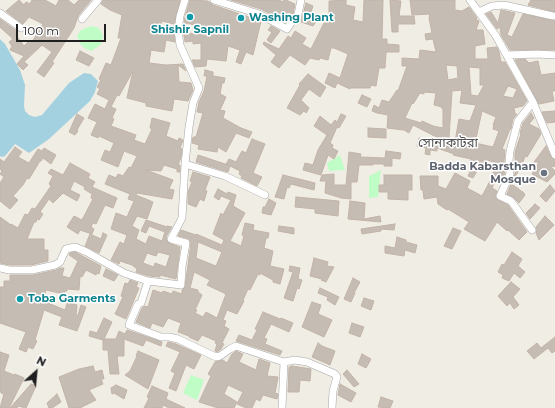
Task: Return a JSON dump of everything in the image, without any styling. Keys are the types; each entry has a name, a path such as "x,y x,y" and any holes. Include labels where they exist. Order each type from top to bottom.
{"street":[{"path":"82,19 98,0"},
{"path":"0,268 9,270 32,270 55,265 60,262 66,249 75,247 87,252 124,273 148,281 181,285 186,243 171,239 182,218 185,164 193,103 199,88 180,45 178,30 180,16 186,0"},
{"path":"214,0 259,14 286,29 293,20 297,19 301,0"},
{"path":"470,0 507,55 533,102 555,155"},
{"path":"478,12 492,6 504,5 553,16"},
{"path":"0,13 21,28"},
{"path":"507,55 555,55"},
{"path":"532,230 511,201 500,196 510,174 510,151 518,121 533,102"},
{"path":"185,164 225,176 265,195"},
{"path":"148,281 141,303 138,304 129,325 161,337 178,339 216,357 236,346 284,362 295,360 322,367 335,374 337,377 333,391 332,408"},
{"path":"282,408 284,362"}],"green space":[{"path":"91,26 99,28 103,36 101,44 92,51 81,45 77,36 81,30"},
{"path":"340,155 345,170 329,171 327,163"},
{"path":"381,170 378,197 369,198 369,176"},
{"path":"191,375 204,380 197,400 183,393"}],"water":[{"path":"0,39 5,44 20,70 25,85 25,111 29,115 35,117 42,115 69,83 84,73 91,74 98,81 95,92 90,101 49,139 29,153 15,144 5,156 2,157 0,156"}],"building":[{"path":"19,0 24,5 26,2 30,4 32,0 45,0 56,6 59,0 68,0 74,5 79,0 91,0 78,16 74,28 52,62 54,63 44,77 37,72 52,52 42,45 24,62 28,65 23,70 17,64 24,56 10,50 12,46 9,42 13,39 0,27 0,19 18,32 15,34 24,46 30,40 32,42 43,24 29,17 23,24 6,11"},
{"path":"103,0 180,0 174,24 162,21 159,31 174,34 175,42 166,40 164,52 151,50 149,63 166,65 183,64 186,71 178,65 179,82 191,83 193,90 188,101 174,99 172,111 146,106 146,103 127,98 133,71 111,107 116,109 112,118 114,119 111,126 136,135 134,140 145,144 152,129 150,128 152,118 170,123 166,136 178,141 179,138 183,140 180,148 182,149 181,157 178,165 180,165 180,172 177,172 177,169 164,165 161,171 146,170 173,180 169,189 174,190 172,199 137,193 136,195 153,202 147,219 137,216 132,226 139,230 136,239 146,244 149,236 162,241 165,232 149,226 146,233 141,231 146,220 167,227 172,227 166,237 167,242 180,247 176,279 160,275 160,277 149,276 136,272 137,269 132,265 120,261 119,264 111,260 120,242 124,244 127,235 111,229 116,213 127,217 134,201 128,199 130,194 105,184 109,175 116,178 118,174 123,176 129,167 131,168 137,156 124,151 118,167 101,160 105,150 110,152 114,143 99,136 98,138 91,135 97,122 88,118 95,104 105,109 109,100 97,94 100,89 97,87 101,80 99,79 106,63 111,65 121,38 118,38 122,15 101,4","holes":["158,252 170,255 166,267 155,263 154,267 143,263 147,253 156,256"]},
{"path":"190,0 208,1 213,5 261,21 253,55 246,52 241,64 236,62 240,50 228,46 226,61 207,59 206,66 195,67 192,60 201,60 201,43 193,44 193,41 185,42 183,30","holes":["186,23 195,25 194,33 185,34"]},
{"path":"231,0 279,0 283,2 286,0 295,4 293,14 288,12 283,21 261,9"},
{"path":"346,0 346,5 355,7 353,20 363,22 364,0 383,0 382,39 387,39 387,44 399,45 399,52 386,53 385,68 379,68 376,86 371,85 370,88 350,89 337,83 335,88 325,83 329,73 340,78 348,54 334,48 331,48 328,60 310,58 305,65 290,55 279,68 271,62 276,55 263,44 264,42 279,49 288,36 291,38 295,31 306,38 302,44 311,49 329,13 329,1"},
{"path":"390,0 401,1 399,16 414,16 415,24 398,24 398,32 392,32"},
{"path":"410,0 455,0 455,10 462,11 469,7 477,18 476,20 479,21 476,30 483,30 485,44 475,46 475,59 488,59 487,48 497,47 501,62 505,62 527,101 523,106 514,108 515,114 517,114 513,119 511,129 502,149 505,150 505,173 502,179 497,177 492,188 497,191 495,196 496,199 508,205 527,232 519,240 497,222 485,241 464,229 469,222 438,204 437,197 424,199 423,190 421,190 420,176 438,176 438,186 446,189 455,173 470,181 467,188 482,196 497,163 487,160 482,171 478,169 473,178 468,176 473,165 469,163 471,159 453,155 454,154 437,148 437,151 430,150 430,155 425,154 426,148 417,146 419,138 450,144 413,125 409,133 404,130 387,128 388,115 372,111 374,105 379,108 382,100 389,102 397,90 398,91 407,66 402,66 402,58 419,59 420,50 436,52 433,39 426,40 425,34 432,33 429,18 430,14 412,15","holes":["446,65 457,66 458,78 448,80","469,67 480,68 480,85 484,85 478,96 471,95","508,86 517,89 513,98 503,96","462,90 460,103 476,105 470,121 459,119 454,147 450,146 452,91","420,93 436,93 434,105 443,108 443,128 433,126 422,121 421,123 405,118 412,103 413,104","482,111 496,117 493,129 499,131 493,147 475,143"]},
{"path":"531,0 555,0 555,12 528,5"},
{"path":"306,3 313,6 311,12 320,16 313,26 301,22"},
{"path":"501,10 515,13 507,35 512,37 523,14 555,21 555,50 510,50 501,35 500,27 497,29 486,14 491,12 498,23"},
{"path":"271,26 280,31 271,43 267,40 272,32 268,30"},
{"path":"80,51 94,58 89,66 76,60"},
{"path":"525,59 529,63 538,61 541,75 555,73 555,91 552,91 554,101 539,104 515,60"},
{"path":"205,70 213,72 213,76 225,78 224,83 222,83 220,94 226,97 220,110 225,111 223,118 252,132 249,138 236,133 226,152 218,147 217,152 198,149 199,145 192,143 193,137 196,137 203,113 197,112 207,76 204,76"},
{"path":"308,74 326,87 320,97 309,89 301,100 309,108 306,113 304,111 300,115 287,108 300,85 299,84"},
{"path":"362,95 371,99 367,107 358,103"},
{"path":"555,111 555,122 547,123 542,112"},
{"path":"531,113 534,118 529,124 539,129 541,134 527,157 525,156 523,162 521,161 518,172 513,180 515,174 515,152 521,134 520,133 523,123"},
{"path":"77,114 84,118 75,135 69,132"},
{"path":"341,114 346,116 339,128 337,127 330,143 333,145 332,148 338,151 334,159 328,155 321,175 303,170 305,163 313,165 318,150 327,135 314,126 320,116 331,125 335,120 337,122"},
{"path":"368,128 386,129 386,138 368,137"},
{"path":"252,139 265,144 253,173 262,177 257,186 241,178 242,176 239,174 240,171 230,166 228,172 196,162 198,155 228,165 226,164 229,159 236,162 242,151 246,153"},
{"path":"546,146 551,157 555,160 555,166 551,167 555,171 555,174 547,182 532,174 539,162 534,162"},
{"path":"15,147 22,152 18,157 29,163 38,149 42,151 44,148 56,155 51,164 43,158 40,161 29,179 27,178 13,196 18,200 10,209 0,201 0,183 4,177 0,174 2,171 0,169 0,159 4,162"},
{"path":"386,151 401,153 400,159 392,158 392,166 384,166 384,164 359,165 357,182 351,182 351,199 341,198 325,193 326,181 320,181 322,175 334,174 334,185 346,185 349,152 361,154 360,157 385,158"},
{"path":"70,163 90,174 88,178 95,182 92,187 117,198 113,208 105,205 96,224 93,223 91,227 94,229 92,234 80,230 78,234 67,227 74,216 82,220 93,199 91,198 92,194 84,189 85,187 74,181 70,190 80,195 77,201 63,193 53,203 49,199 40,212 43,214 39,220 37,219 36,222 34,222 27,239 44,239 44,250 48,250 48,261 31,265 10,265 0,263 0,217 18,228 25,214 28,215 32,208 35,209 51,186 49,184 53,176 48,173 51,169 63,175"},
{"path":"193,172 210,177 205,190 207,191 204,201 200,199 196,207 188,204 188,192 192,182 190,181"},
{"path":"283,175 315,183 314,190 291,184 289,188 287,187 284,199 275,197"},
{"path":"384,175 412,175 412,190 408,190 408,200 388,199 388,192 379,192 379,185 384,185"},
{"path":"511,184 525,195 519,203 507,194"},
{"path":"550,185 555,191 546,202 540,196"},
{"path":"218,189 227,194 228,192 236,195 233,206 245,213 230,241 241,246 244,236 242,235 245,223 254,225 253,230 269,233 268,238 266,238 264,248 273,251 270,266 284,269 280,284 273,282 273,280 260,273 260,275 258,274 250,290 248,289 237,314 227,310 223,320 226,321 224,326 229,329 222,343 224,344 217,352 215,351 217,344 215,343 216,341 202,335 198,341 178,332 181,323 168,318 163,327 152,323 150,328 136,322 142,308 145,306 148,307 153,290 172,294 173,291 182,294 182,290 185,287 191,243 189,239 178,236 181,230 196,234 222,245 224,240 213,234 221,213 223,215 231,200 221,196 219,200 214,197","holes":["198,242 222,252 216,266 196,258","194,272 210,280 207,285 226,294 217,318 206,312 203,317 195,313 202,295 198,292 198,290 190,288"]},
{"path":"296,197 339,201 338,216 315,213 315,209 295,207"},
{"path":"269,199 276,203 271,215 262,213 263,207 265,207"},
{"path":"350,201 365,203 364,219 380,216 381,222 348,219"},
{"path":"535,204 540,208 530,219 526,213"},
{"path":"545,216 554,225 539,240 536,233 536,227"},
{"path":"395,224 394,230 381,229 381,231 362,234 361,229"},
{"path":"279,226 294,228 294,234 278,231"},
{"path":"453,228 461,231 452,249 444,246"},
{"path":"103,233 107,235 99,253 85,246 90,234 101,239"},
{"path":"397,237 406,240 406,242 417,245 415,253 405,250 404,256 385,253 385,246 395,248"},
{"path":"75,252 101,266 99,274 97,273 96,275 86,270 82,277 80,276 79,290 67,289 64,294 46,290 43,301 65,310 68,301 77,305 76,315 78,315 81,305 86,307 77,331 59,325 62,317 44,310 35,340 37,341 33,349 28,347 26,352 19,349 26,332 0,323 0,287 4,287 4,281 10,281 10,275 33,275 60,268 64,268 62,276 70,278 78,261 69,255 70,253"},
{"path":"512,252 522,259 518,266 525,272 520,278 514,273 509,281 502,278 503,275 498,272 502,264 504,265"},
{"path":"314,258 328,262 327,266 334,267 326,282 321,280 322,279 310,276"},
{"path":"290,266 300,268 298,279 302,280 299,289 297,288 293,301 284,298 293,272 289,271"},
{"path":"106,269 118,275 114,281 103,276"},
{"path":"353,278 360,282 351,302 344,299"},
{"path":"130,280 138,283 136,287 139,288 126,319 115,314 123,297 121,296 125,283 128,284"},
{"path":"511,282 520,289 513,297 519,305 514,309 510,303 507,306 498,296"},
{"path":"320,288 339,297 335,305 327,300 328,297 318,293"},
{"path":"364,298 374,301 371,310 361,306"},
{"path":"312,302 321,305 318,314 332,320 324,337 302,327"},
{"path":"263,312 293,323 289,332 271,324 264,338 267,339 265,344 282,351 280,355 236,341 239,335 252,340 257,330 255,329"},
{"path":"104,318 112,322 104,339 116,339 119,331 125,334 127,330 162,342 161,346 146,340 143,346 124,339 124,356 117,356 119,374 110,374 108,350 103,350 103,340 89,336 90,331 97,333"},
{"path":"352,323 364,327 360,337 349,333"},
{"path":"555,337 555,351 552,353 548,348 534,359 527,351 537,343 541,348"},
{"path":"168,342 201,355 194,369 186,365 176,391 169,388 175,373 171,371 180,352 166,346"},
{"path":"318,343 335,351 330,365 312,357"},
{"path":"138,351 159,360 148,389 125,375 130,371"},
{"path":"236,351 243,354 239,362 256,370 259,359 270,363 267,376 278,377 275,393 278,394 277,399 263,395 260,401 256,399 252,408 246,408 237,404 243,392 228,385 224,394 237,402 234,408 218,408 199,402 211,376 208,374 215,362 223,360 227,363 232,354"},
{"path":"0,352 9,355 4,371 24,378 9,408 0,408 4,394 0,391"},
{"path":"362,354 371,359 366,368 358,364"},
{"path":"93,366 95,372 102,370 104,379 101,379 103,384 89,390 96,400 80,408 69,408 59,377 79,369"},
{"path":"292,366 311,369 310,381 300,380 299,392 288,392 289,367"},
{"path":"347,370 359,384 354,387 343,374"},
{"path":"31,384 36,386 26,408 18,406 17,408 10,408"},
{"path":"340,384 356,393 351,402 338,395"},
{"path":"116,385 127,390 124,399 114,393 112,394 111,388"},
{"path":"152,386 168,393 166,399 185,408 169,408 163,405 162,408 144,408 149,398 147,397"},
{"path":"57,394 61,402 52,408 49,408 47,403"},
{"path":"381,397 393,401 390,408 378,407"}],"place":[{"name":"Shishir Sapnil","path":"190,17"},
{"name":"Washing Plant","path":"241,18"},
{"name":"Badda Kabarsthan Mosque","path":"544,173"},
{"name":"Toba Garments","path":"20,299"}],"district":[{"name":"সোনাকাটরা","path":"448,143"}]}
